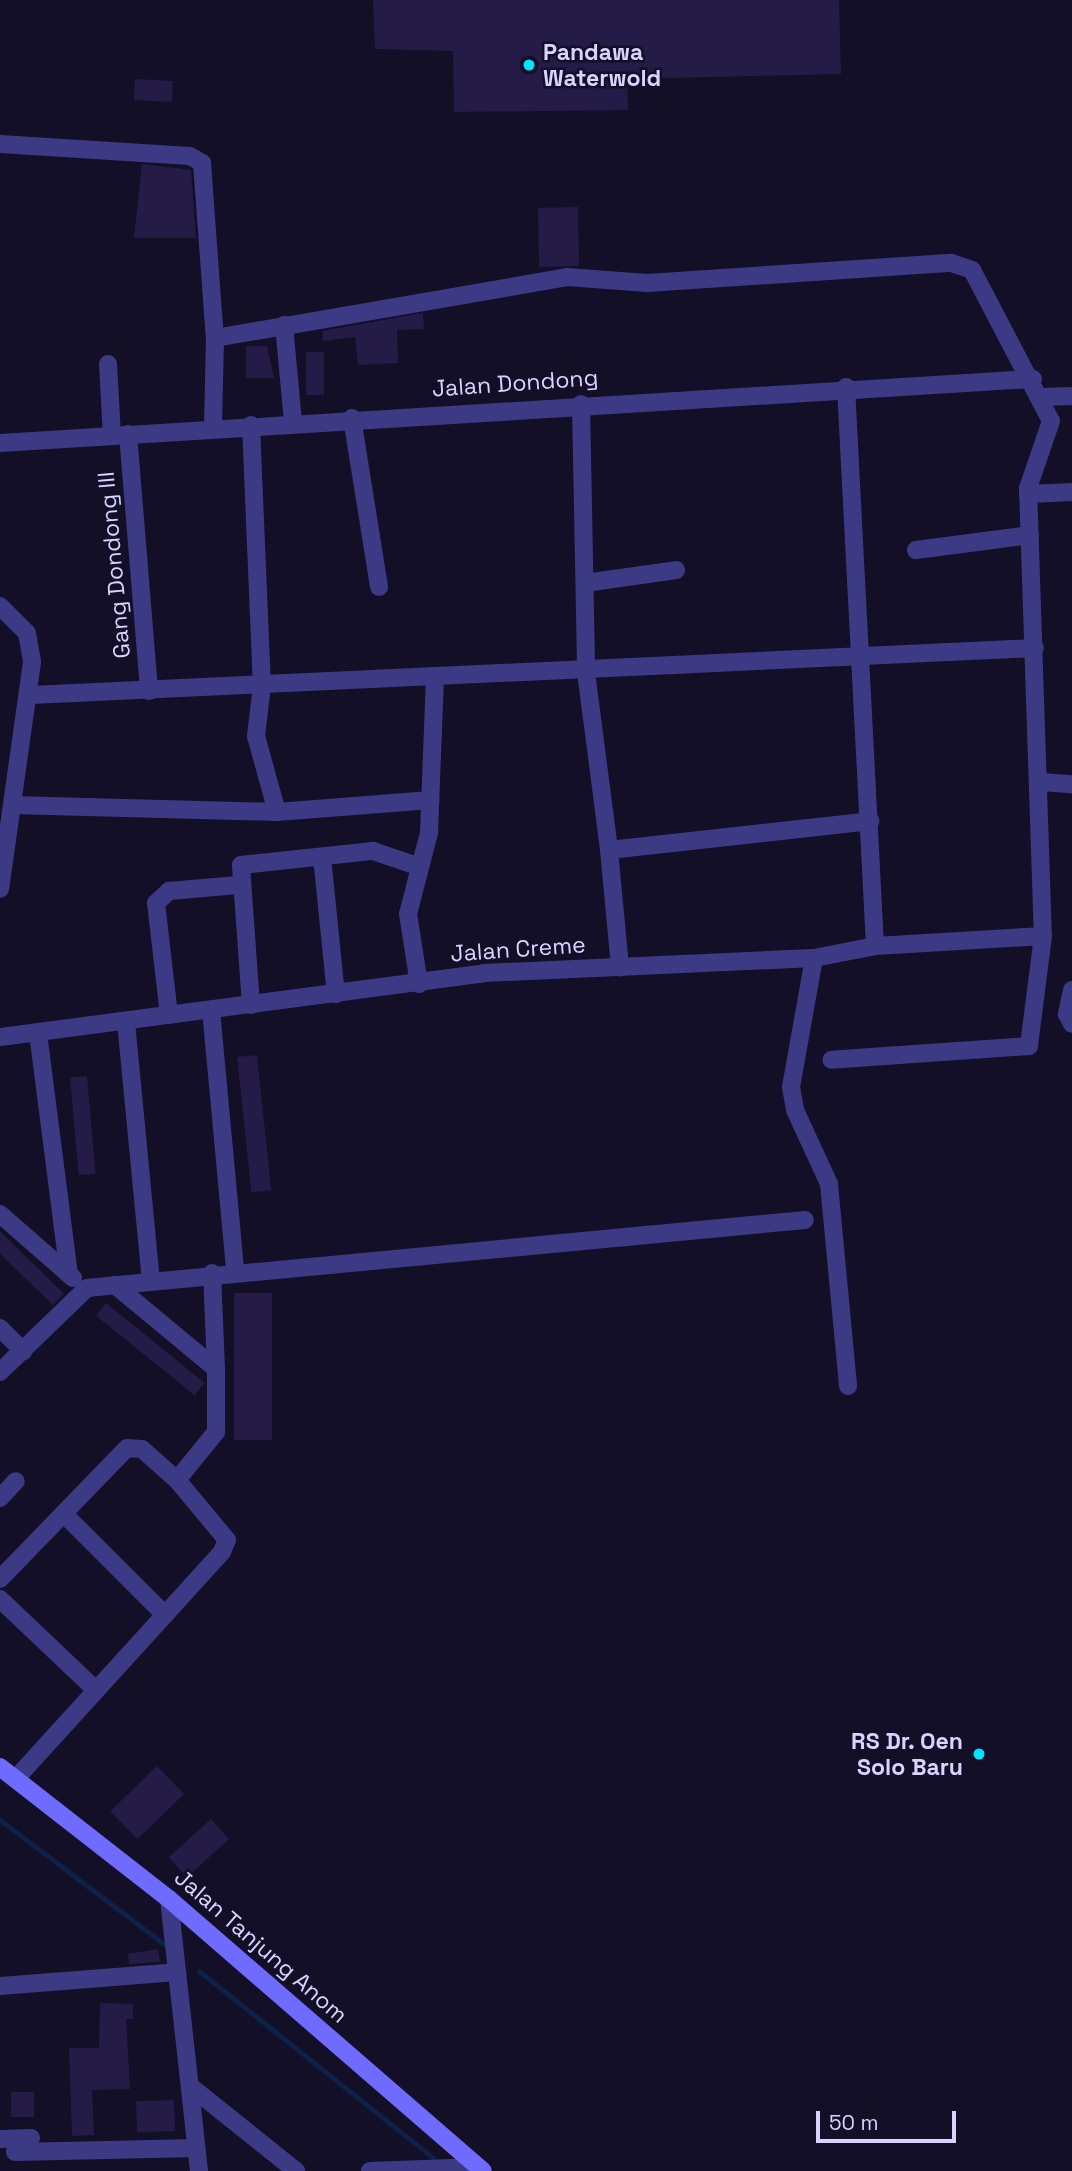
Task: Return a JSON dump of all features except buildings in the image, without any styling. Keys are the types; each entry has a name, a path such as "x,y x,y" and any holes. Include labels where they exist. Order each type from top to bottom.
{"main road":[{"name":"Jalan Tanjung Anom","path":"0,1767 169,1899 481,2169"}],"street":[{"path":"0,144 190,156 202,163 215,338 213,428"},
{"path":"215,338 567,277 647,283 951,263 972,270 1042,397 1051,429 1030,472 1028,494 1041,782 1042,936 1030,1045 831,1060"},
{"path":"284,326 293,422"},
{"name":"Gang Dondong III","path":"108,364 120,435 149,691"},
{"name":"Jalan Dondong","path":"0,443 846,387 1033,379"},
{"path":"846,387 875,946"},
{"path":"1042,397 1072,396"},
{"path":"582,404 586,672 609,850 620,967"},
{"path":"352,418 379,587"},
{"path":"251,425 261,685 256,736 276,812"},
{"path":"1028,494 1072,492"},
{"path":"916,550 1030,535"},
{"path":"585,583 676,570"},
{"path":"0,606 27,633 31,695 0,889"},
{"path":"31,695 586,672 1035,648"},
{"path":"419,984 408,914 417,866 429,833 435,677"},
{"path":"1041,782 1072,784"},
{"path":"12,805 276,812 431,800"},
{"path":"609,850 870,821"},
{"path":"251,1005 238,885 244,862 322,857 373,850 417,866"},
{"path":"322,857 336,994"},
{"path":"169,1015 156,903 169,891 238,885"},
{"name":"Jalan Creme","path":"0,1037 419,984 484,972 814,958 875,946 1042,936"},
{"path":"814,958 791,1087 795,1110 829,1184 848,1386"},
{"path":"1072,990 1066,1014 1072,1024"},
{"path":"211,1010 235,1270"},
{"path":"126,1022 151,1280"},
{"path":"38,1033 69,1274"},
{"path":"0,1214 87,1288"},
{"path":"0,1373 87,1288 235,1270 804,1220"},
{"path":"177,1480 216,1432 212,1273"},
{"path":"114,1285 216,1369"},
{"path":"0,1328 23,1350"},
{"path":"0,1579 127,1448 142,1449 177,1480 227,1540 165,1615 16,1778"},
{"path":"0,1498 16,1481"},
{"path":"64,1514 165,1615"},
{"path":"1,1601 95,1689"},
{"path":"169,1899 199,2171"},
{"path":"0,1986 176,1972"},
{"path":"190,2086 296,2171"},
{"path":"0,2139 30,2138"},
{"path":"15,2152 196,2148"},
{"path":"370,2171 481,2169"}],"waterway":[{"path":"0,1820 168,1947"},
{"path":"199,1971 433,2158"}],"place":[{"name":"Pandawa Waterwold","path":"529,65"},
{"name":"RS Dr. Oen Solo Baru","path":"979,1754"}]}
